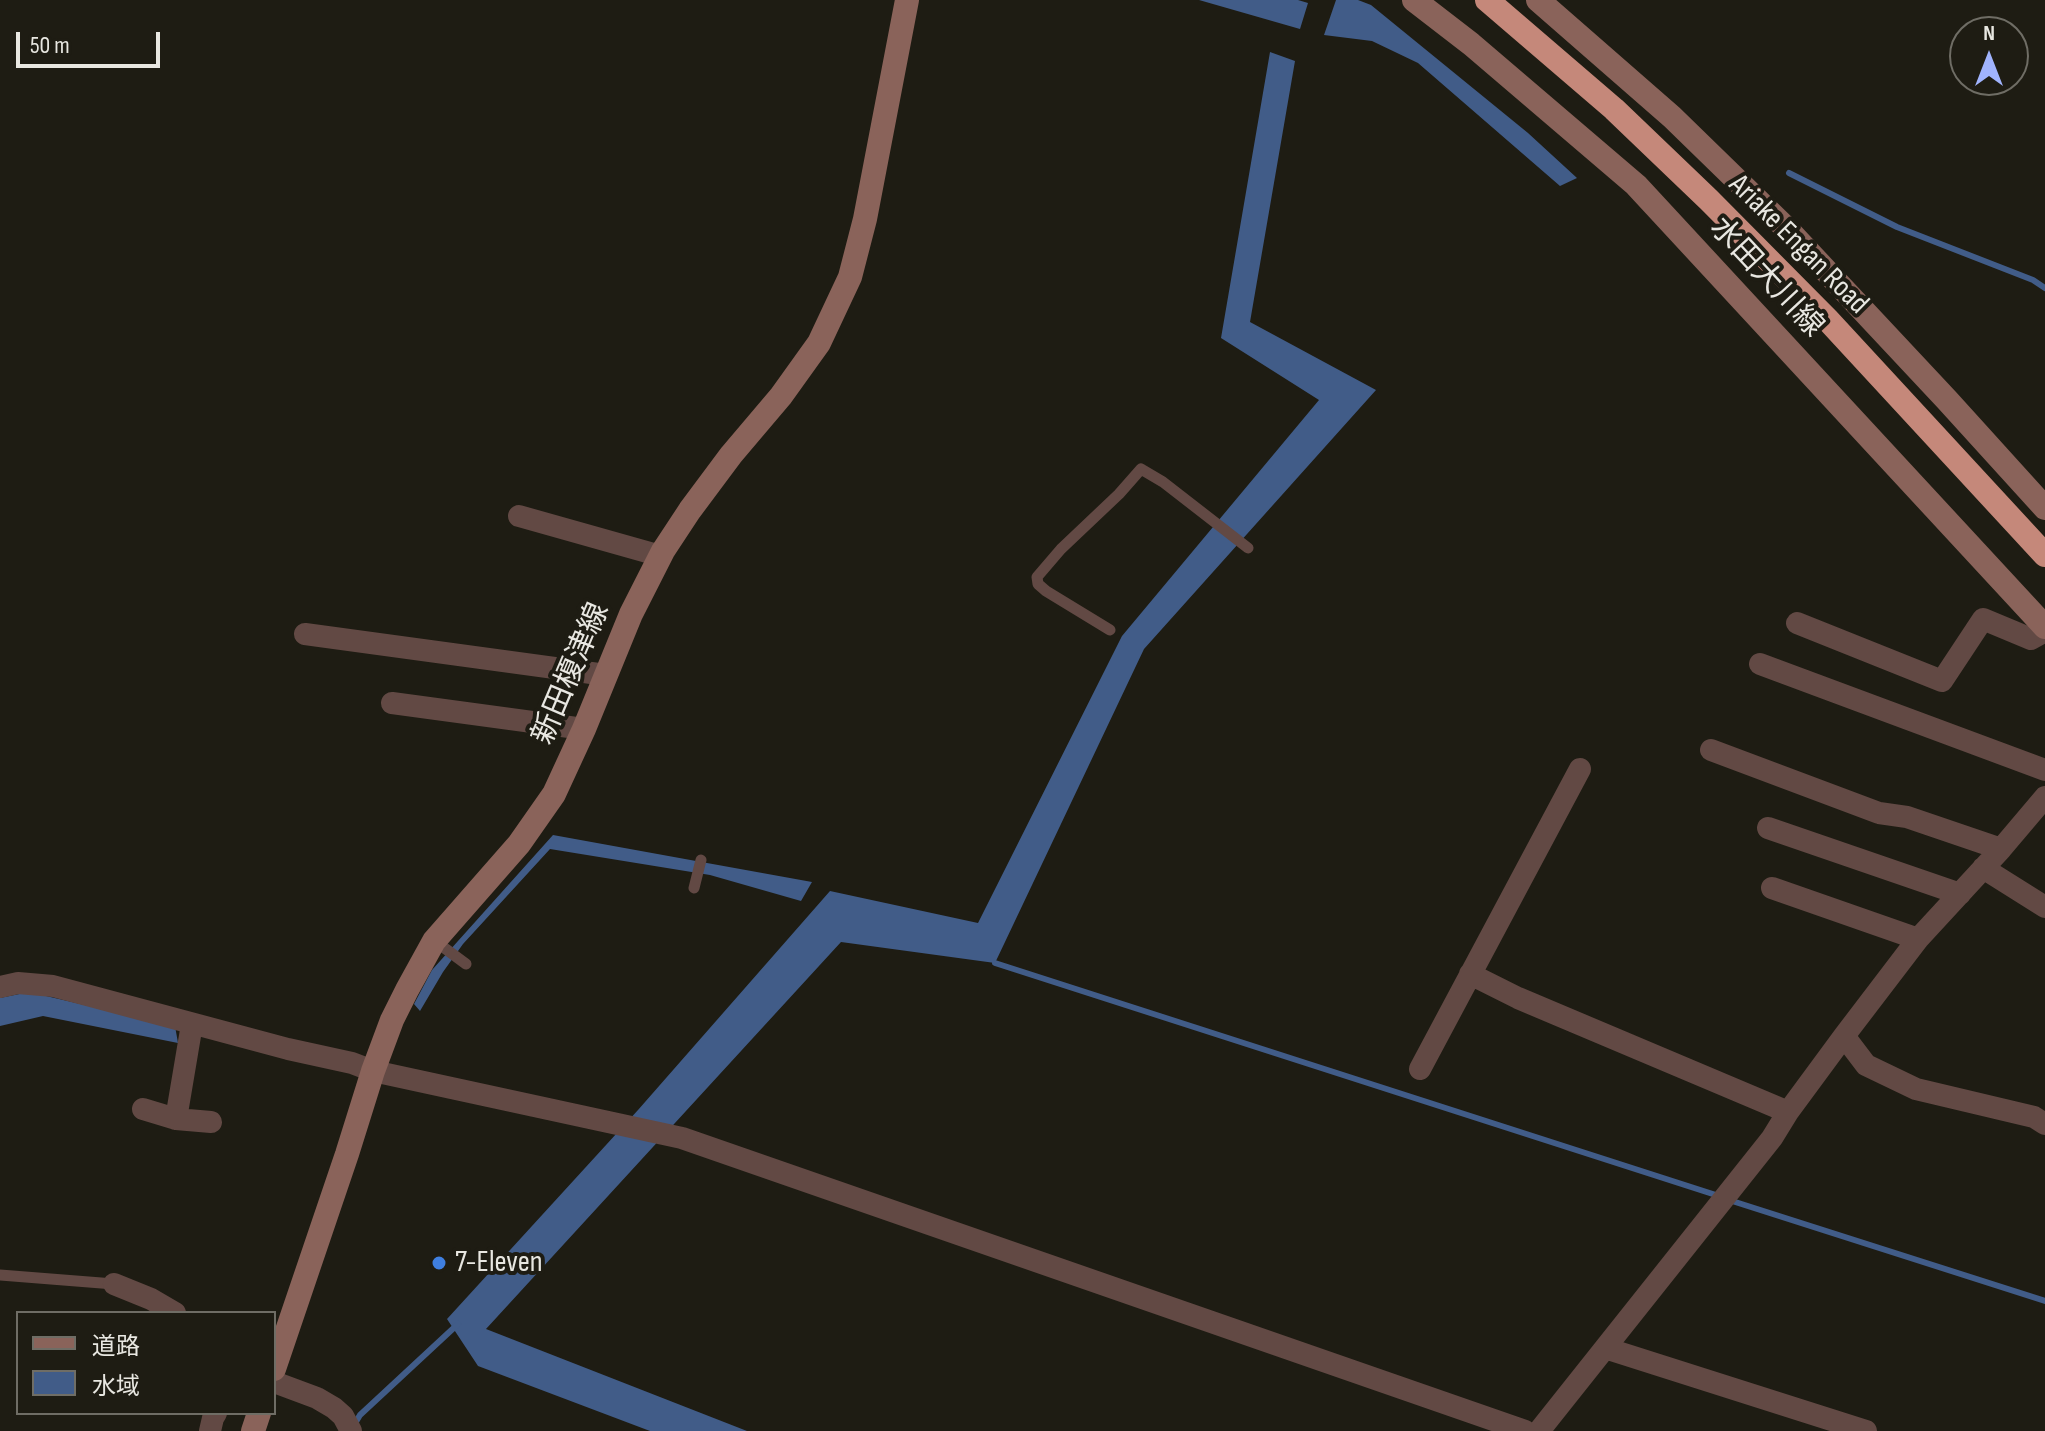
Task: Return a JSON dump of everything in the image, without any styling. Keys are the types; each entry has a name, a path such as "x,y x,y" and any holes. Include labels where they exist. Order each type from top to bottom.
{"highway":[{"name":"Ariake Engan Road","path":"1487,0 1614,109 1709,200 1827,319 2045,555"},
{"name":"Ariake Engan Road","path":"1504,0 1621,100 1717,192 1835,310 2045,536"}],"main road":[{"name":"新田榎津線","path":"276,1356 392,1020 434,941 519,844 554,794 631,614 661,556 706,488 781,396 819,343 850,277 865,219 907,0"},
{"name":"水田大川線","path":"1414,0 1471,44 1636,185 2045,629"},
{"name":"水田大川線","path":"1538,0 1672,117 1786,228 2045,508"}],"street":[{"path":"519,516 661,556"},
{"path":"1797,623 1942,681 1983,619 2031,639 2045,629"},
{"path":"305,634 606,675"},
{"path":"1760,664 2045,770"},
{"path":"392,703 584,729"},
{"path":"1711,750 1879,813 1907,817 2001,849"},
{"path":"1420,1069 1580,769"},
{"path":"1539,1431 1772,1138 1788,1112 1918,939 2045,797"},
{"path":"1768,828 1960,894"},
{"path":"1983,868 2045,907"},
{"path":"1772,888 1918,939"},
{"path":"1470,974 1518,998 1788,1112"},
{"path":"0,987 18,983 53,986 373,1071 668,1135 1525,1431"},
{"path":"176,1119 192,1024"},
{"path":"1844,1036 1866,1065 1916,1089 2034,1117 2045,1124"},
{"path":"143,1109 176,1119 211,1122"},
{"path":"114,1284 172,1311"},
{"path":"1605,1348 1871,1427"},
{"path":"276,1383 317,1398 334,1408 347,1424"}],"lane":[{"path":"1110,630 1046,591 1038,584 1037,577 1141,469 1163,482 1244,545"},
{"path":"694,888 701,860"},
{"path":"434,941 466,964"},
{"path":"0,1275 114,1284"}],"water":[{"path":"1199,0 1298,0 1308,3 1300,29"},
{"path":"1336,0 1358,0 1371,5 1528,133 1577,178 1560,186 1418,63 1372,41 1324,35"},
{"path":"1270,52 1295,61 1250,322 1376,390 1144,649 995,963 841,942 486,1329 747,1431 650,1431 478,1366 447,1319 638,1110 830,891 978,923 1122,636 1319,400 1221,338"},
{"path":"553,835 812,882 801,901 710,875 550,849 463,944 420,1011 414,1004 432,970"},
{"path":"29,992 175,1026 178,1043 43,1016 0,1026 0,998"}],"waterway":[{"path":"1789,173 1897,227 2033,280 2045,288"},
{"path":"995,963 1719,1196"},
{"path":"1729,1200 2045,1301"},
{"path":"354,1425 360,1415 458,1324"}],"place":[{"name":"7-Eleven","path":"439,1263"}]}
